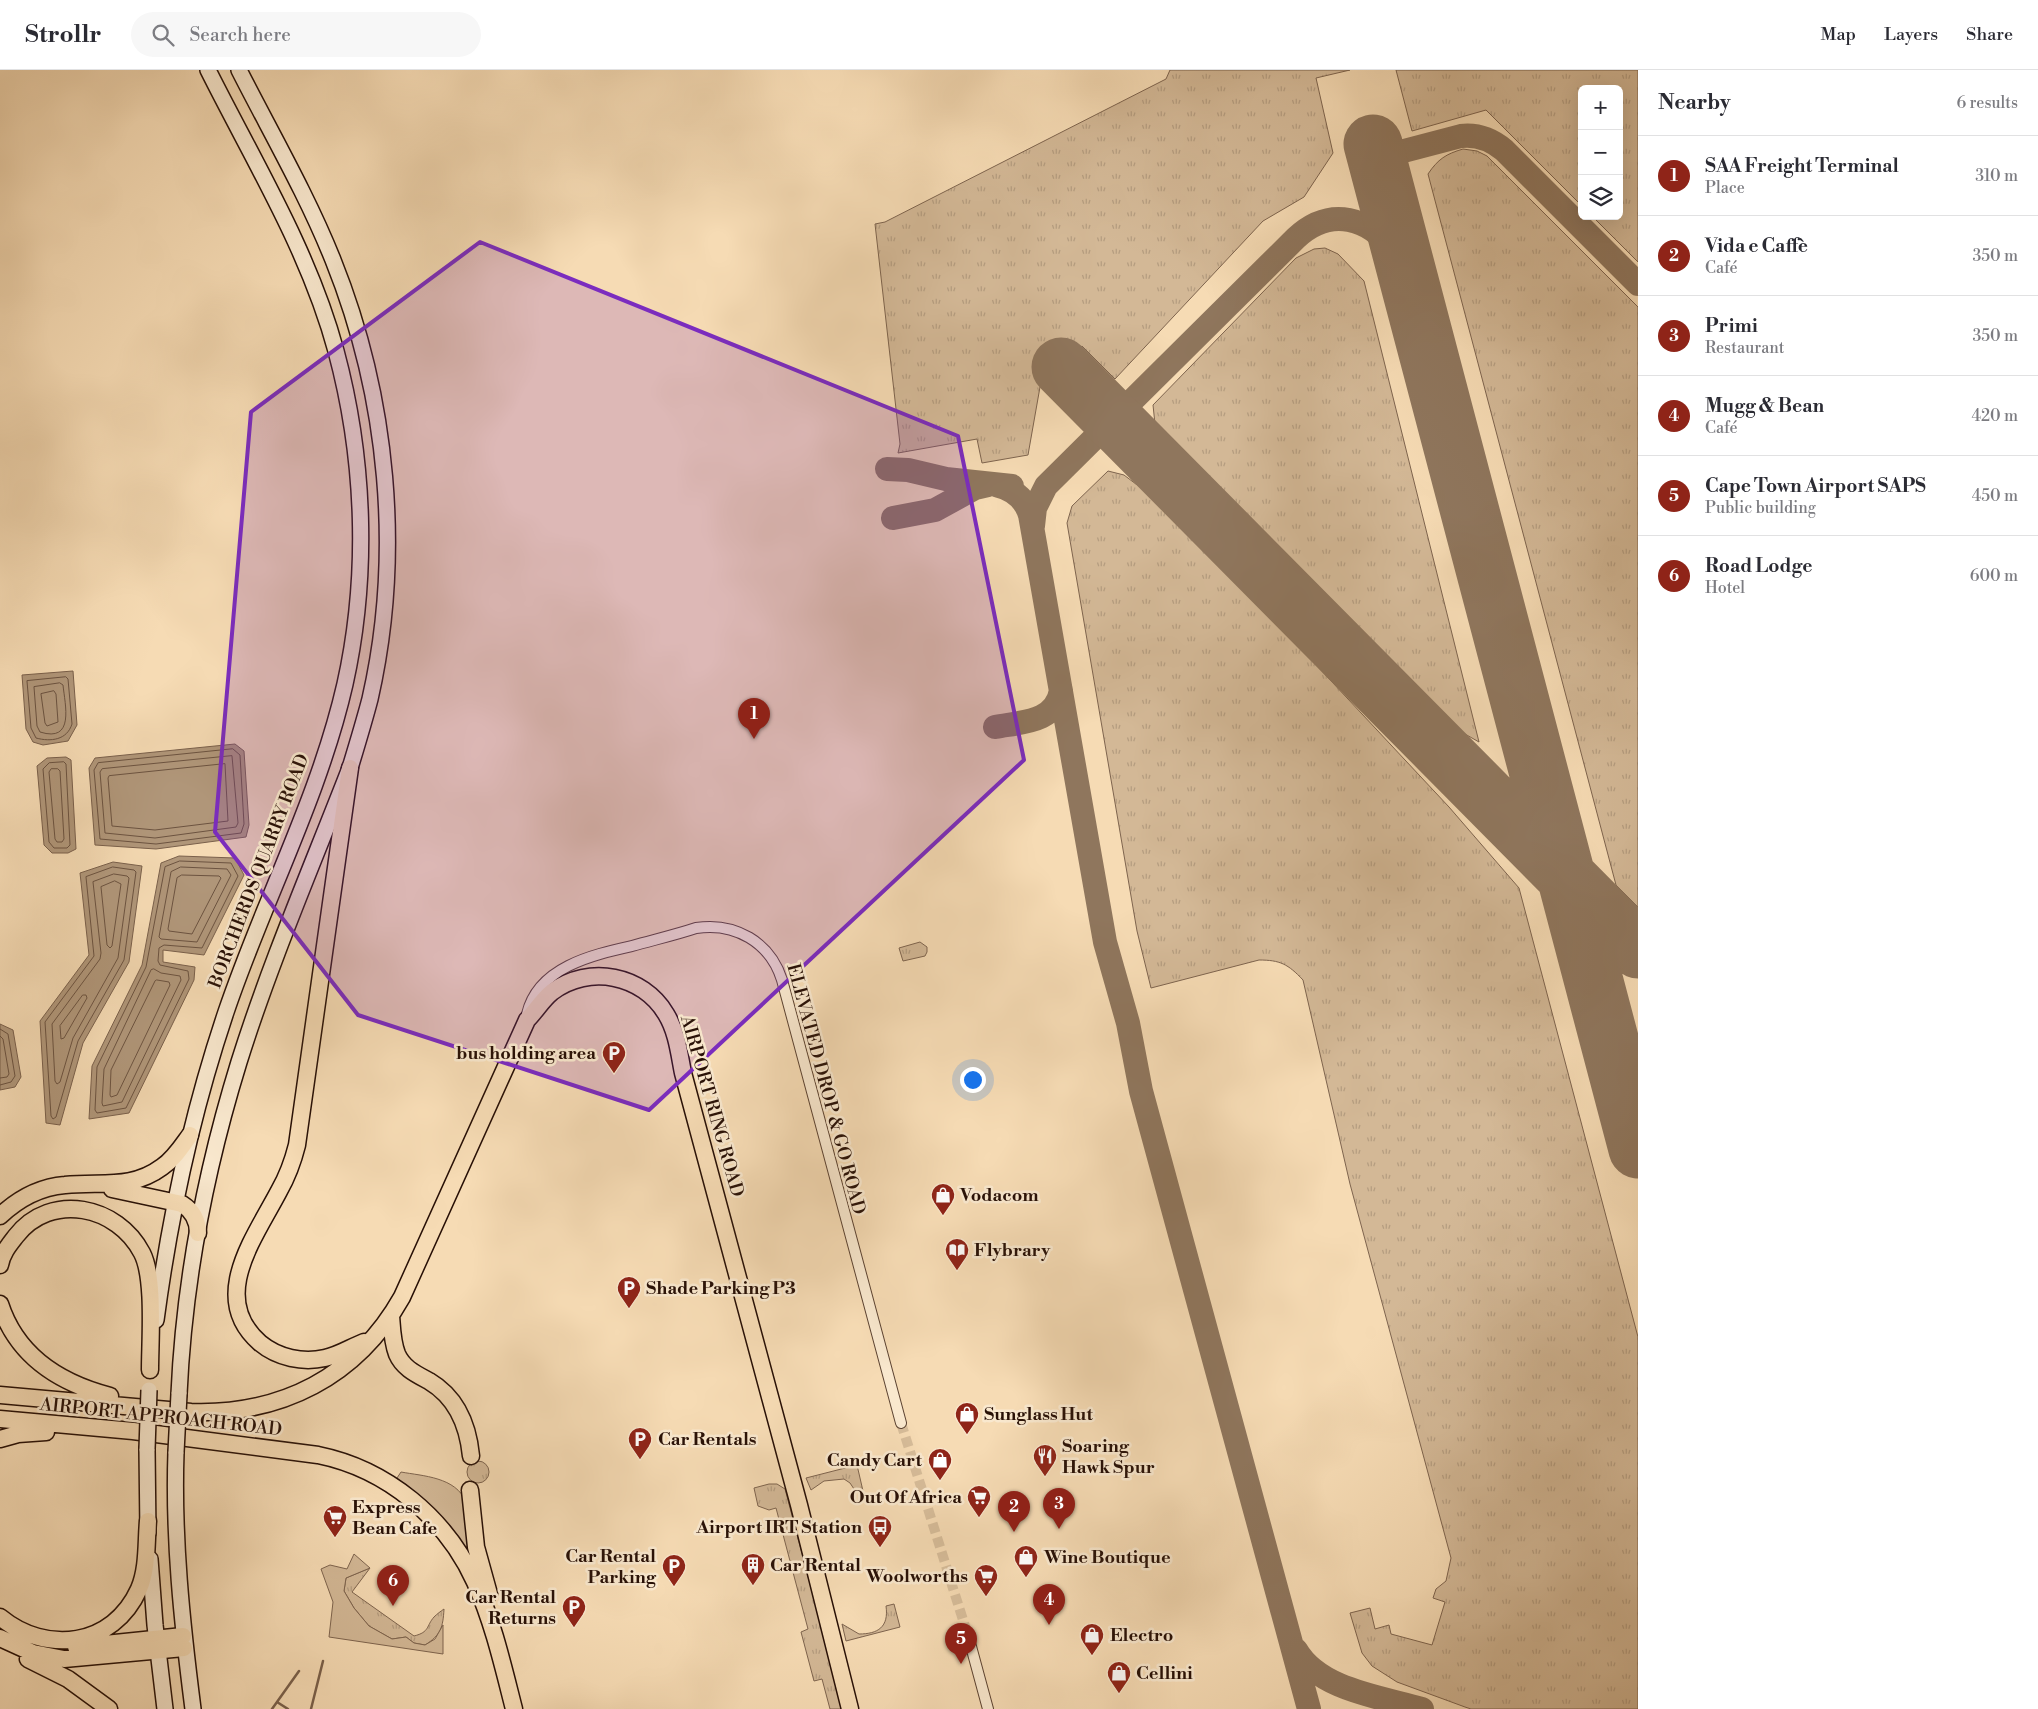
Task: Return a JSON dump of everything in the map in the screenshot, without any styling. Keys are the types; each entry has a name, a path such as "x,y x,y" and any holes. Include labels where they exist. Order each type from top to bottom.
{"main road":[{"name":"BORCHERDS QUARRY ROAD","path":"165,1709 157,1645 148,1521 147,1448 150,1370 162,1274 174,1202 206,1073 228,1005 307,804 335,721 344,688 354,628 360,543 358,483 351,423 339,363 326,317 294,238 208,70"},
{"path":"192,1709 184,1642 176,1520 176,1452 185,1315 198,1233 217,1141 246,1040 271,970 350,768 370,698 380,638 385,588 386,500 377,417 362,346 336,266 314,217 239,70"},
{"path":"350,768 296,1149 280,1191 243,1259 236,1288 239,1308 249,1330 264,1346 279,1355 302,1360 326,1358 373,1338"},
{"name":"AIRPORT RING ROAD","path":"191,1412 244,1410 273,1403 295,1395 336,1372 355,1357 391,1315 405,1292 527,1020 544,998 558,988 580,978 597,976 621,979 642,989 659,1004 674,1030 683,1073 800,1505 850,1709"},
{"path":"0,1216 20,1201 42,1190 63,1185 126,1183 145,1177 164,1166 174,1157 190,1135"},
{"path":"93,1185 185,1206 194,1215 198,1233"},
{"path":"0,1265 6,1249 18,1233 45,1214 59,1210 78,1209 101,1214 115,1221 134,1239 147,1267 150,1370"},
{"path":"0,1304 8,1322 24,1348 48,1370 78,1387 138,1406"},
{"path":"391,1315 393,1340 397,1355 410,1370 436,1386 456,1406 466,1426 471,1456"},
{"name":"AIRPORT APPROACH ROAD","path":"0,1395 191,1412"},
{"name":"AIRPORT APPROACH ROAD","path":"0,1419 133,1430 318,1455 347,1463 377,1476 404,1493 426,1512 450,1539 466,1564 491,1624"},
{"path":"0,1439 25,1433 133,1430"},
{"path":"470,1490 476,1547 489,1593 491,1624 514,1709"},
{"path":"0,1617 27,1634 59,1641 84,1638 107,1627 126,1610 139,1588 144,1570 148,1521"},
{"path":"0,1617 12,1629 26,1638 54,1647 157,1645"},
{"path":"0,1638 28,1652 59,1659 77,1659 184,1642"},
{"path":"0,1638 25,1657 68,1679 109,1709"}],"street":[{"name":"ELEVATED DROP & GO ROAD","path":"527,1020 530,1004 543,986 560,971 576,961 696,928 713,926 725,928 752,938 772,959 782,980 901,1423"},
{"path":"969,1639 988,1709"}],"highlighted area":[{"path":"480,242 958,436 1024,760 649,1110 358,1015 215,832 251,412"}],"green space":[{"path":"1170,70 1350,70 1316,78 1333,153 1304,197 1263,221 1115,379 1082,346 1040,387 1028,455 982,463 977,439 898,453 900,444 875,224 885,222 1166,79"},
{"path":"1396,70 1638,70 1638,262 1596,220 1623,220 1623,85 1578,85 1578,202 1486,110 1412,131"},
{"path":"1463,149 1477,151 1487,156 1638,307 1638,907 1616,885 1428,174 1435,164 1443,158"},
{"path":"1325,248 1338,254 1364,281 1479,742 1465,734 1155,424 1153,405 1296,258 1314,249"},
{"path":"1108,471 1124,475 1174,513 1449,807 1519,888 1638,1337 1638,1709 1471,1709 1397,1682 1372,1666 1362,1653 1350,1613 1370,1608 1375,1629 1389,1625 1391,1634 1432,1645 1445,1602 1433,1598 1436,1589 1446,1581 1451,1558 1350,1184 1303,980 1293,970 1283,964 1259,960 1151,988 1137,931 1067,523 1072,506"},
{"path":"920,942 927,947 925,956 903,961 899,948"},
{"path":"474,1461 482,1461 489,1468 489,1476 482,1483 474,1483 467,1476 467,1468"},
{"path":"857,1465 863,1491 856,1492 850,1483 844,1479 824,1481 811,1490 806,1478"},
{"path":"401,1472 438,1479 455,1487 466,1502 469,1513 472,1549 467,1553 423,1499 397,1478"},
{"path":"777,1484 785,1489 843,1709 830,1709 822,1679 814,1681 801,1632 808,1629 776,1508 769,1510 758,1506 754,1488"},
{"path":"354,1554 370,1568 346,1578 344,1591 354,1608 369,1626 392,1639 406,1637 414,1643 425,1645 435,1639 443,1625 443,1654 329,1637 333,1602 321,1569 330,1565 347,1569"},
{"path":"370,1568 352,1592 414,1636 423,1633 434,1617 444,1609 442,1626 435,1638 425,1645 414,1643 406,1637 392,1639 369,1626 354,1608 344,1591 346,1578"},
{"path":"894,1604 900,1627 846,1641 842,1624 859,1634 872,1633 884,1624 886,1606"}],"water":[{"path":"73,671 77,725 68,741 43,745 33,742 26,729 22,675"},
{"path":"235,744 244,751 249,825 246,837 156,849 95,845 89,768 95,758"},
{"path":"66,757 71,760 76,849 68,853 52,853 44,845 37,766 47,758"},
{"path":"179,856 235,858 244,875 204,955 163,950 163,962 195,967 194,980 129,1113 89,1119 92,1066 142,965 161,863"},
{"path":"113,862 142,866 129,962 83,1043 60,1125 46,1123 40,1021 89,955 80,873"},
{"path":"0,1024 13,1030 21,1077 15,1087 0,1090"}],"waterway":[{"path":"311,1709 323,1661"},
{"path":"272,1709 299,1671"},
{"path":"277,1702 288,1709"}],"taxiway":[{"path":"1377,158 1461,136 1479,137 1495,143 1638,284"},
{"path":"1033,526 1035,508 1046,486 1296,238 1320,222 1334,219 1349,220 1367,227 1382,238 1394,253 1411,290 1426,347"},
{"path":"887,469 908,470 946,479 1012,486"},
{"path":"893,518 935,510 975,488 988,485"},
{"path":"996,485 1018,495 1030,515 1105,942 1128,1023 1141,1091 1309,1709"},
{"path":"995,727 1026,722 1045,715 1058,701 1061,690"},
{"path":"1296,1650 1306,1664 1335,1683 1370,1696 1422,1709"}],"runway":[{"path":"1373,144 1638,1149"},
{"path":"1061,367 1638,949"}],"tunnel":[{"path":"901,1423 969,1639"}],"place":[{"name":"SAA Freight Terminal","path":"754,739"},
{"name":"bus holding area","path":"614,1074"},
{"name":"Vodacom","path":"943,1216"},
{"name":"Flybrary","path":"957,1271"},
{"name":"Shade Parking P3","path":"629,1309"},
{"name":"Sunglass Hut","path":"967,1435"},
{"name":"Car Rentals","path":"640,1460"},
{"name":"Soaring Hawk Spur","path":"1045,1477"},
{"name":"Candy Cart","path":"940,1481"},
{"name":"Out Of Africa","path":"979,1518"},
{"name":"Primi","path":"1059,1529"},
{"name":"Vida e Caffè","path":"1014,1532"},
{"name":"Express Bean Cafe","path":"335,1538"},
{"name":"Airport IRT Station","path":"880,1548"},
{"name":"Wine Boutique","path":"1026,1578"},
{"name":"Car Rental","path":"753,1586"},
{"name":"Car Rental Parking","path":"674,1587"},
{"name":"Woolworths","path":"986,1597"},
{"name":"Road Lodge","path":"393,1606"},
{"name":"Mugg & Bean","path":"1049,1625"},
{"name":"Car Rental Returns","path":"574,1628"},
{"name":"Electro","path":"1092,1656"},
{"name":"Cape Town Airport SAPS","path":"961,1664"},
{"name":"Cellini","path":"1119,1694"}]}
